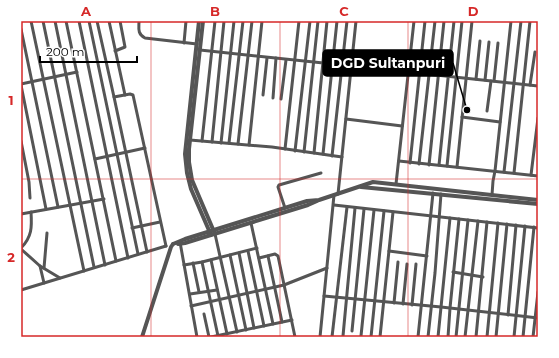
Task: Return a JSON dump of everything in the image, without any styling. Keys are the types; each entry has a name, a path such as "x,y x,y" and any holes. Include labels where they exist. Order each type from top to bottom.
{"street":[{"path":"31,21 84,271"},
{"path":"43,21 94,268"},
{"path":"54,21 105,264"},
{"path":"66,21 116,261"},
{"path":"79,21 128,258"},
{"path":"89,21 138,254"},
{"path":"97,21 147,252"},
{"path":"109,21 124,95"},
{"path":"115,51 125,47 120,21"},
{"path":"140,21 139,33 142,36 197,44"},
{"path":"184,42 186,21"},
{"path":"199,21 185,154 187,174 191,189 212,232"},
{"path":"203,21 189,162 192,180 221,258 237,332"},
{"path":"202,141 215,21"},
{"path":"212,142 224,21"},
{"path":"221,143 234,21"},
{"path":"229,144 243,21"},
{"path":"238,144 252,21"},
{"path":"249,145 262,21"},
{"path":"285,149 299,21"},
{"path":"295,151 310,21"},
{"path":"304,152 318,21"},
{"path":"314,153 327,21"},
{"path":"323,154 337,21"},
{"path":"332,156 347,21"},
{"path":"320,337 334,205 342,157 356,21"},
{"path":"396,184 414,21"},
{"path":"410,163 425,21"},
{"path":"420,164 435,21"},
{"path":"429,165 444,21"},
{"path":"438,165 454,21"},
{"path":"447,166 462,21"},
{"path":"457,167 472,21"},
{"path":"492,195 511,21"},
{"path":"504,172 520,21"},
{"path":"514,173 530,21"},
{"path":"21,29 58,207"},
{"path":"476,79 480,41"},
{"path":"485,80 489,42"},
{"path":"487,111 498,43"},
{"path":"200,50 352,66"},
{"path":"530,85 535,52"},
{"path":"263,95 267,58"},
{"path":"273,98 276,58"},
{"path":"281,99 286,60"},
{"path":"46,210 21,84 77,72"},
{"path":"408,72 538,86"},
{"path":"114,97 130,94 133,95 166,246"},
{"path":"462,117 500,122"},
{"path":"531,175 538,118"},
{"path":"346,119 402,126"},
{"path":"190,140 285,149 342,157"},
{"path":"21,141 29,182 30,198"},
{"path":"95,159 145,148"},
{"path":"399,161 538,176"},
{"path":"285,208 278,187 279,185 321,173"},
{"path":"212,232 251,223 376,181 538,200"},
{"path":"359,187 538,204"},
{"path":"418,337 432,216 433,193"},
{"path":"428,337 441,194"},
{"path":"21,214 104,199"},
{"path":"21,290 172,245 307,201 319,200"},
{"path":"334,205 536,227 523,337"},
{"path":"332,337 347,207"},
{"path":"343,336 355,208"},
{"path":"352,331 364,209"},
{"path":"361,336 374,210"},
{"path":"371,337 384,211"},
{"path":"31,212 31,234 21,249 40,266 60,278"},
{"path":"380,337 393,212"},
{"path":"438,337 450,218"},
{"path":"448,337 458,219"},
{"path":"456,337 468,220"},
{"path":"465,337 478,221"},
{"path":"132,228 160,222"},
{"path":"476,337 487,222"},
{"path":"251,223 273,324"},
{"path":"487,337 498,223"},
{"path":"496,337 507,224"},
{"path":"508,315 516,225"},
{"path":"514,337 525,226"},
{"path":"44,268 47,233"},
{"path":"180,242 197,337"},
{"path":"142,337 172,245"},
{"path":"184,265 221,258 257,248"},
{"path":"248,251 264,326"},
{"path":"389,251 427,256"},
{"path":"239,253 254,328"},
{"path":"259,258 275,254 278,256 295,337"},
{"path":"230,255 246,330"},
{"path":"268,256 282,322"},
{"path":"211,260 227,334"},
{"path":"202,262 218,336"},
{"path":"394,303 398,262"},
{"path":"193,263 199,292"},
{"path":"402,304 407,264"},
{"path":"412,305 416,264"},
{"path":"40,266 44,283"},
{"path":"191,306 274,287 327,268"},
{"path":"453,272 482,277"},
{"path":"190,294 218,290"},
{"path":"533,337 537,318 538,292"},
{"path":"324,296 537,318"},
{"path":"204,314 210,337 292,320"}],"place":[{"name":"DGD Sultanpuri","path":"467,110"}]}
